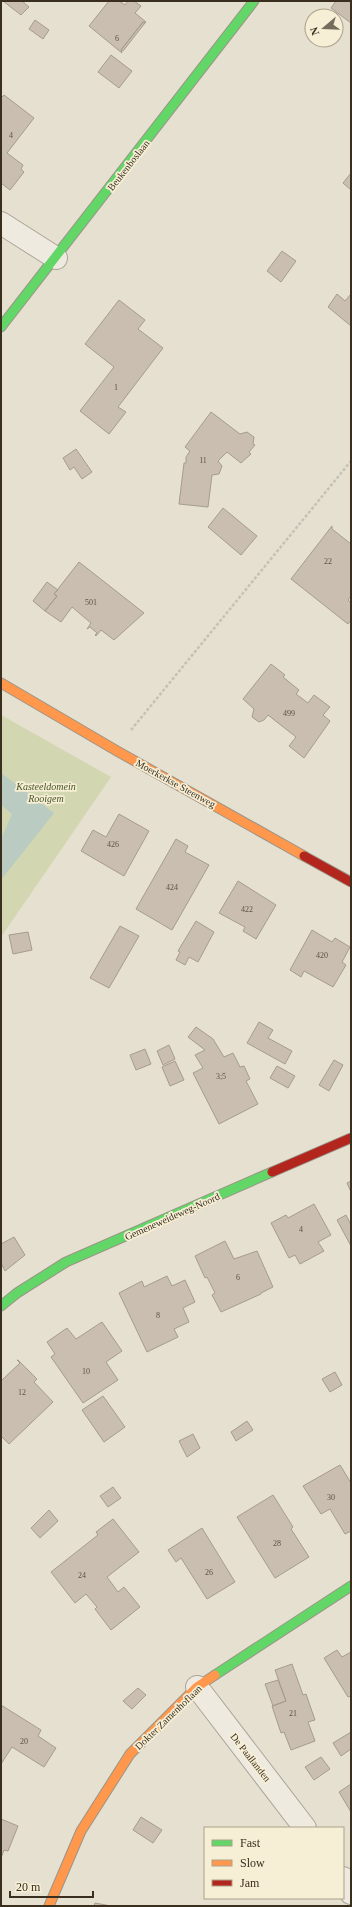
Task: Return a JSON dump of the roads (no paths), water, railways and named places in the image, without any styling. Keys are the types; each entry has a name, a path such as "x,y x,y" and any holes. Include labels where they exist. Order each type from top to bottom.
{"street":[{"name":"Beukenboslaan","path":"1,327 254,1"},
{"path":"1,223 56,258"},
{"name":"Moerkerkse Steenweg","path":"1,683 117,751 351,882"},
{"name":"Gemeneweideweg-Noord","path":"1,1306 17,1293 66,1262 351,1138"},
{"name":"Dokter Zamenhoflaan","path":"49,1906 81,1831 130,1754 197,1687 351,1586"},
{"name":"De Paallanden","path":"197,1687 304,1827"},
{"path":"344,1880 351,1893"}],"park label":[{"name":"Kasteeldomein Rooigem","path":"46,792"}]}
